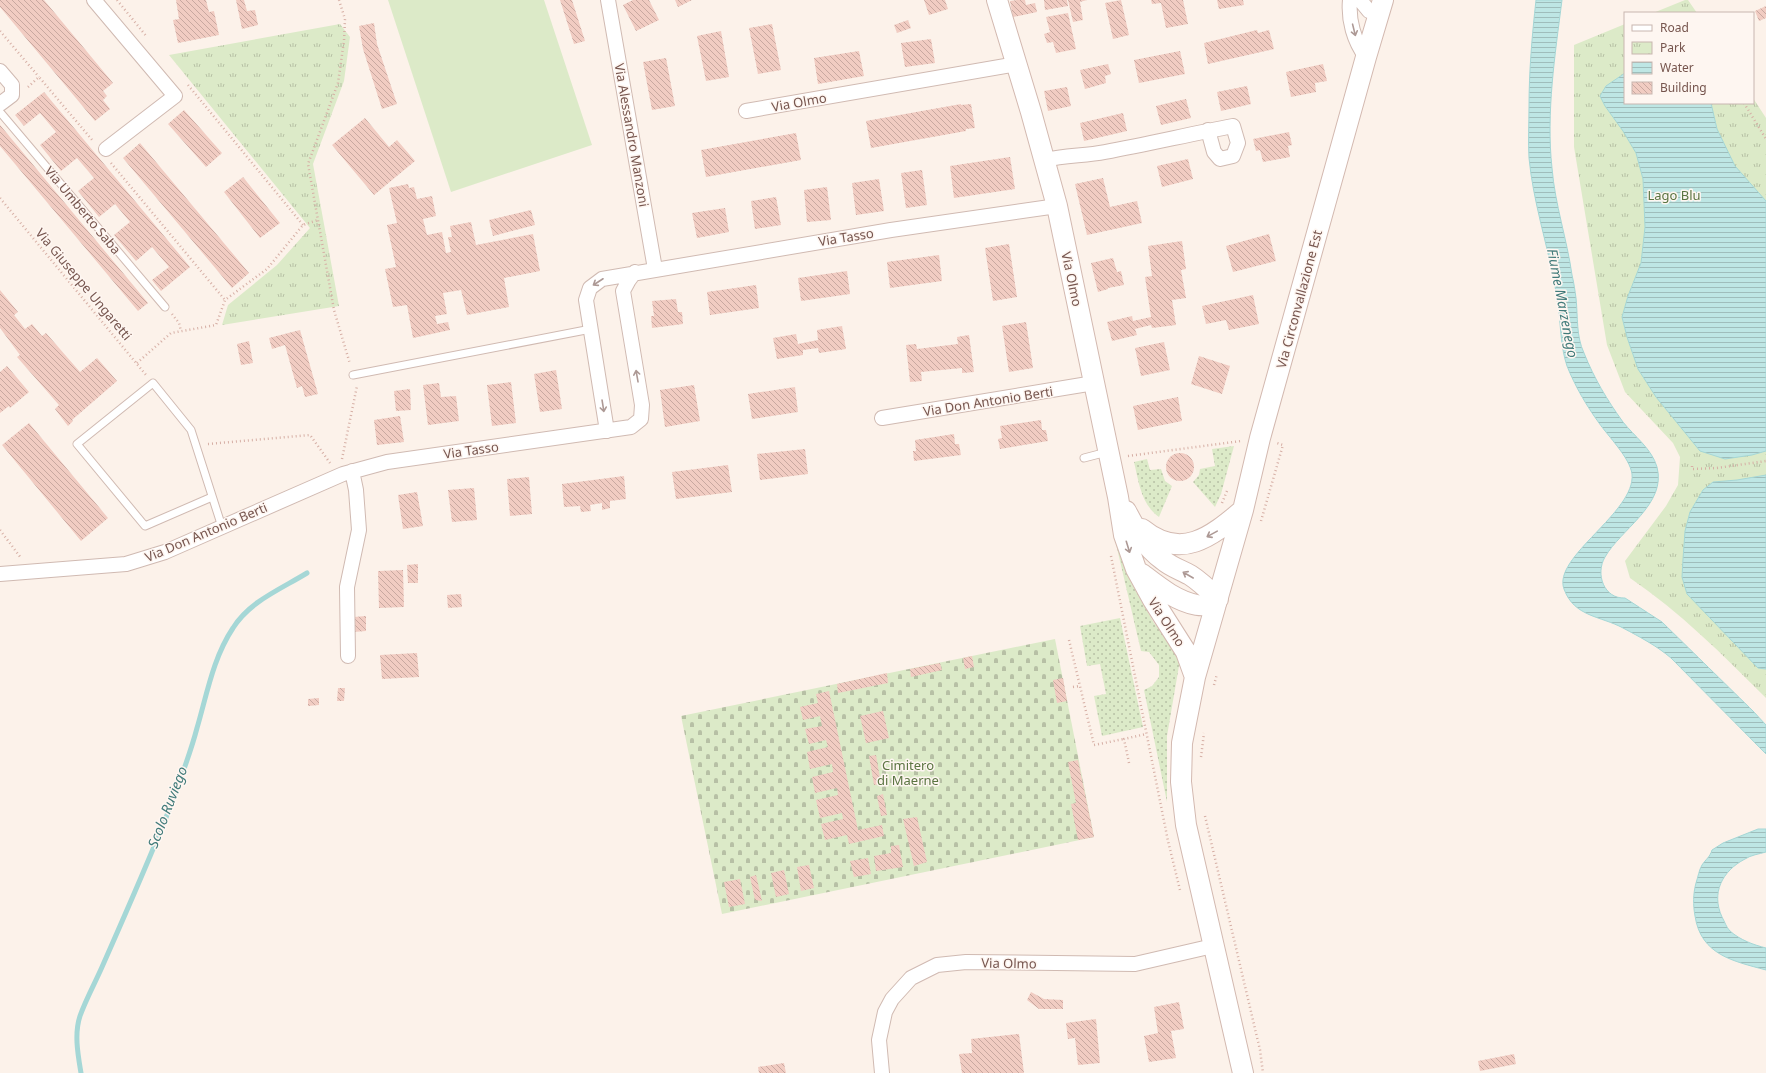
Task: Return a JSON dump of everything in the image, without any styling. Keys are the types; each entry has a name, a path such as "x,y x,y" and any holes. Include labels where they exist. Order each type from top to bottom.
{"street":[{"path":"94,0 175,96 104,151"},
{"name":"Via Alessandro Manzoni","path":"608,0 655,269"},
{"name":"Via Olmo","path":"997,0 1045,160 1057,206 1109,452 1124,535 1136,569 1152,600 1186,652 1195,677"},
{"path":"1350,0 1349,11 1356,40 1358,47 1366,57"},
{"path":"1360,0 1369,11 1381,7"},
{"name":"Via Circonvallazione Est","path":"1217,602 1243,510 1260,438 1381,7"},
{"name":"Via Olmo","path":"746,112 1017,64"},
{"path":"0,71 12,85 12,95 0,104"},
{"path":"1045,160 1061,156 1103,152 1208,130"},
{"name":"Via Tasso","path":"607,431 586,300 590,288 602,279 635,272 891,230 1057,206"},
{"name":"Via Tasso","path":"333,470 347,466 387,462 631,427 641,419 642,405 623,291 635,272"},
{"name":"Via Don Antonio Berti","path":"882,418 1094,383"},
{"path":"347,466 356,490 359,530 347,587 348,656"},
{"name":"Via Don Antonio Berti","path":"0,574 126,564 165,552 222,526 333,470"},
{"name":"Via Olmo","path":"1118,497 1142,540 1163,561 1191,575 1206,586 1217,602"},
{"name":"Via Olmo","path":"1132,522 1149,536 1163,543 1182,545 1194,543 1220,530 1243,510"},
{"name":"Via Olmo","path":"1136,569 1165,591 1182,600 1199,606 1217,602"},
{"name":"Via Olmo","path":"1217,602 1195,677 1182,743 1181,782 1186,825 1243,1073"},
{"name":"Via Olmo","path":"882,1073 879,1040 885,1012 892,1000 912,978 937,965 966,962 1134,964 1213,946"}],"lane":[{"name":"Via Umberto Saba","path":"0,112 165,307"},
{"path":"353,375 591,329"},
{"path":"212,497 145,526 77,444 153,383 191,430 222,526"},
{"path":"1084,458 1109,452"}],"path":[{"path":"117,0 151,42"},
{"path":"339,0 345,19 344,41 338,83 308,164 334,310 357,387 347,466"},
{"path":"0,31 104,151 225,300"},
{"path":"12,85 27,87 39,77"},
{"path":"186,83 303,225"},
{"path":"1745,104 1766,139"},
{"name":"Via Giuseppe Ungaretti","path":"0,198 153,383"},
{"path":"137,363 171,333 216,325 225,300 267,268 303,225 318,220"},
{"path":"165,307 179,323 181,331"},
{"path":"196,446 310,435 333,470"},
{"path":"1239,448 1242,437"},
{"path":"1128,463 1126,456 1241,441"},
{"path":"1259,528 1283,445 1276,443"},
{"path":"1692,466 1692,469 1717,468 1766,461"},
{"path":"1220,506 1227,489"},
{"path":"0,530 22,559 15,560"},
{"path":"1110,552 1168,841 1181,892"},
{"path":"1069,640 1094,745 1124,740 1147,734"},
{"path":"1212,690 1218,670"},
{"path":"1072,687 1080,686"},
{"path":"1201,764 1205,725"},
{"path":"1124,740 1129,763"},
{"path":"1204,815 1260,1050 1263,1073"}],"green space":[{"path":"388,0 544,0 592,145 451,192"},
{"path":"1688,0 1696,12 1655,12"},
{"path":"340,24 350,37 344,81 313,164 339,306 222,325 228,305 277,265 310,228 169,55"},
{"name":"Lago Blu","path":"1624,24 1624,104 1754,104 1754,100 1766,118 1766,698 1684,620 1630,578 1625,561 1666,506 1678,485 1680,457 1673,443 1625,392 1607,345 1574,147 1574,45"},
{"path":"1234,446 1221,494 1215,507 1193,482 1199,475 1200,469 1215,466 1212,449"},
{"path":"1147,459 1150,470 1161,469 1165,481 1172,486 1159,517 1148,506 1144,499 1134,462"},
{"path":"1113,531 1133,586 1154,623 1173,647 1180,660 1167,736 1167,802 1144,690 1152,686 1159,677 1159,665 1149,652 1141,651"},
{"path":"1120,618 1143,727 1102,736 1094,696 1106,694 1100,664 1087,666 1080,626"},
{"name":"Cimitero di Maerne","path":"1055,639 1094,837 722,914 681,716"}],"water":[{"name":"Fiume Marzenego","path":"1536,0 1562,0 1552,84 1550,147 1556,195 1575,290 1581,347 1606,397 1623,422 1651,454 1657,467 1658,480 1655,493 1641,515 1605,557 1602,564 1601,578 1607,590 1612,594 1625,598 1662,622 1753,711 1766,725 1766,754 1671,658 1642,638 1615,624 1581,610 1574,605 1564,589 1564,576 1570,563 1621,504 1630,489 1632,474 1623,454 1599,423 1581,395 1567,366 1564,353 1555,286 1537,206 1529,158 1530,80"},
{"path":"1624,74 1624,104 1711,104 1717,129 1735,166 1766,201 1766,451 1752,455 1725,459 1700,451 1656,397 1638,369 1622,317 1628,296 1641,263 1645,227 1643,179 1636,153 1600,96 1606,86"},
{"path":"1766,475 1766,669 1758,668 1687,594 1682,577 1685,531 1690,512 1703,490 1713,482"},
{"path":"1758,829 1766,829 1766,852 1747,858 1730,870 1725,876 1718,891 1718,900 1722,917 1730,931 1747,942 1766,948 1766,970 1731,959 1711,948 1704,940 1698,929 1694,904 1695,887 1699,871 1712,850 1723,843"}],"building":[{"path":"0,0 44,0 113,83 103,91 107,96 103,100 110,109 95,121 0,7"},
{"path":"176,0 206,0 209,12 214,11 219,35 178,43 173,20 179,19"},
{"path":"236,0 244,0 247,11 255,10 258,25 242,29"},
{"path":"560,0 572,0 585,41 574,44"},
{"path":"633,0 649,0 659,20 636,31 623,5"},
{"path":"675,0 692,0 678,7"},
{"path":"924,0 945,0 948,9 929,15"},
{"path":"1025,0 1026,5 1035,3 1037,12 1013,17 1010,1"},
{"path":"1044,0 1067,0 1068,6 1045,10"},
{"path":"1068,0 1087,0 1080,2 1083,20 1073,22"},
{"path":"1121,0 1129,35 1113,39 1105,3"},
{"path":"1151,0 1183,0 1188,24 1166,28 1161,3 1152,4"},
{"path":"1217,0 1243,0 1244,5 1219,9"},
{"path":"1766,6 1766,18 1759,21 1755,11"},
{"path":"1068,13 1076,49 1056,53 1053,42 1047,43 1044,34 1050,32 1046,17"},
{"path":"908,20 911,28 897,33 894,25"},
{"path":"374,23 377,44 397,104 382,109 363,49 359,26"},
{"path":"772,24 781,70 758,74 749,28"},
{"path":"1257,30 1258,33 1269,30 1274,49 1208,64 1204,43"},
{"path":"721,31 729,77 706,81 697,36"},
{"path":"931,39 935,63 905,67 901,43"},
{"path":"859,51 864,76 818,84 814,58"},
{"path":"1180,51 1185,74 1139,83 1134,60"},
{"path":"666,58 675,106 652,110 643,62"},
{"path":"1108,64 1111,74 1105,76 1106,83 1085,89 1080,70"},
{"path":"1323,64 1327,81 1315,83 1316,92 1291,97 1286,72"},
{"path":"1247,86 1251,104 1221,111 1217,92"},
{"path":"1067,87 1071,106 1048,111 1044,91"},
{"path":"44,92 190,267 161,291 152,280 169,267 152,247 136,261 114,235 130,222 115,204 99,217 78,191 94,178 77,158 61,171 40,145 56,132 40,113 24,126 15,115"},
{"path":"1186,99 1191,118 1161,125 1156,106"},
{"path":"961,104 971,104 975,128 966,129 966,131 871,148 866,121"},
{"path":"184,110 222,153 206,167 168,124"},
{"path":"1123,113 1127,131 1084,141 1080,123"},
{"path":"365,118 389,147 397,140 415,161 374,195 332,145"},
{"path":"0,125 148,303 138,311 0,146"},
{"path":"1289,132 1292,145 1288,146 1290,157 1263,162 1260,150 1256,151 1253,139"},
{"path":"796,133 801,160 706,177 701,150"},
{"path":"140,143 249,273 232,288 123,158"},
{"path":"1010,157 1015,189 954,198 950,166"},
{"path":"1188,159 1193,179 1162,187 1157,166"},
{"path":"922,170 927,205 906,208 901,173"},
{"path":"243,177 280,223 260,238 224,192"},
{"path":"1103,178 1110,207 1137,201 1142,223 1087,235 1075,184"},
{"path":"879,179 884,211 856,215 852,183"},
{"path":"408,184 409,188 414,187 417,199 432,196 436,216 423,219 427,235 442,232 446,253 451,252 448,237 452,237 450,226 471,222 476,245 533,234 540,271 504,278 509,307 467,315 461,290 443,293 447,314 435,316 437,324 448,322 450,330 413,338 407,305 393,307 385,269 396,267 387,225 397,223 389,188"},
{"path":"827,187 831,220 807,222 804,190"},
{"path":"776,197 781,225 755,229 751,201"},
{"path":"725,208 729,232 697,238 692,213"},
{"path":"531,210 535,225 493,236 489,220"},
{"path":"1269,234 1276,261 1233,272 1226,246"},
{"path":"1182,241 1186,269 1181,270 1186,298 1172,300 1176,325 1152,328 1151,325 1135,329 1137,335 1112,341 1107,322 1132,316 1133,321 1151,317 1145,277 1152,276 1148,246"},
{"path":"1009,244 1017,297 993,301 985,248"},
{"path":"939,255 942,281 890,288 887,262"},
{"path":"1113,258 1117,272 1121,271 1124,285 1108,288 1098,292 1091,263"},
{"path":"847,271 850,294 801,301 798,278"},
{"path":"756,285 759,308 710,315 707,292"},
{"path":"0,290 18,312 14,315 25,329 32,324 42,336 46,333 80,372 97,358 117,381 72,420 73,421 68,426 55,409 59,405 17,357 20,355 0,328"},
{"path":"1253,295 1259,324 1229,330 1226,320 1206,324 1202,306"},
{"path":"676,299 678,312 682,312 683,324 652,328 651,316 654,316 652,301"},
{"path":"1026,322 1033,368 1009,372 1002,326"},
{"path":"842,326 846,349 819,353 818,348 803,350 803,355 777,359 773,338 796,334 798,344 818,340 817,330"},
{"path":"300,330 318,394 305,397 302,386 297,388 285,345 272,349 269,338"},
{"path":"969,335 974,372 962,373 962,368 921,372 922,381 910,382 906,345 916,344 917,349 958,344 957,337"},
{"path":"249,341 253,363 241,365 237,344"},
{"path":"1164,342 1170,370 1141,376 1135,348"},
{"path":"1199,356 1230,366 1222,394 1191,384"},
{"path":"7,366 29,392 10,408 9,406 0,413 0,372"},
{"path":"556,370 562,409 540,412 534,374"},
{"path":"511,382 516,423 492,426 487,385"},
{"path":"439,383 441,397 456,396 459,421 428,425 423,385"},
{"path":"694,385 700,421 665,427 660,390"},
{"path":"795,387 798,412 752,419 748,394"},
{"path":"410,389 411,410 396,411 394,391"},
{"path":"1178,397 1182,421 1138,430 1133,406"},
{"path":"400,416 404,442 377,445 374,420"},
{"path":"1041,420 1042,430 1046,430 1048,441 1000,449 998,439 1002,438 1000,426"},
{"path":"29,423 108,518 81,541 2,445"},
{"path":"954,434 955,444 959,444 961,455 914,461 913,451 916,451 915,440"},
{"path":"805,449 808,474 760,480 757,454"},
{"path":"1180,453 1190,457 1194,467 1190,477 1180,481 1170,477 1166,467 1170,457"},
{"path":"728,465 732,492 676,499 672,472"},
{"path":"624,476 626,499 610,501 610,508 602,510 602,503 590,505 591,511 581,512 580,506 564,507 562,484"},
{"path":"529,477 532,514 510,516 507,479"},
{"path":"474,488 477,520 452,522 448,490"},
{"path":"417,492 423,526 403,529 398,495"},
{"path":"418,564 418,583 408,583 407,565"},
{"path":"403,570 404,607 379,608 378,571"},
{"path":"461,594 462,607 448,608 447,595"},
{"path":"366,616 366,631 354,632 354,617"},
{"path":"417,653 419,677 382,679 380,655"},
{"path":"972,656 974,667 965,669 963,658"},
{"path":"940,663 942,670 911,677 910,669"},
{"path":"887,673 888,683 838,693 837,684"},
{"path":"1063,678 1067,701 1057,703 1053,680"},
{"path":"338,688 345,688 344,701 337,701"},
{"path":"829,691 858,830 882,825 884,836 849,844 847,835 825,840 821,824 843,819 842,813 820,818 816,800 838,795 837,788 815,793 812,777 833,772 832,764 810,769 807,752 828,747 826,740 809,744 805,729 822,726 820,716 803,720 800,707 818,703 816,694"},
{"path":"319,698 319,705 308,706 308,699"},
{"path":"883,711 889,738 866,743 860,716"},
{"path":"876,755 881,784 874,785 869,756"},
{"path":"1078,760 1094,837 1078,840 1071,804 1076,803 1068,762"},
{"path":"883,794 887,815 881,816 877,796"},
{"path":"917,817 927,862 914,866 903,819"},
{"path":"899,845 903,867 876,871 874,856 891,853 891,846"},
{"path":"868,858 871,874 854,877 850,861"},
{"path":"809,865 814,888 801,891 797,867"},
{"path":"784,870 789,894 776,897 771,873"},
{"path":"756,875 762,901 755,900 750,877"},
{"path":"740,879 745,904 729,907 724,882"},
{"path":"1031,992 1044,999 1063,1000 1063,1009 1039,1009 1027,1000"},
{"path":"1179,1002 1184,1029 1171,1031 1176,1058 1149,1062 1144,1036 1158,1033 1154,1007"},
{"path":"1096,1019 1100,1063 1078,1065 1075,1038 1068,1039 1066,1023"},
{"path":"1019,1034 1024,1073 962,1073 959,1054 972,1053 971,1039"},
{"path":"1514,1054 1516,1064 1480,1071 1478,1061"},
{"path":"784,1063 786,1073 759,1073 758,1067"}],"waterway":[{"name":"Scolo Ruviego","path":"81,1073 77,1037 80,1016 169,810 191,748 211,676 220,652 233,628 248,610 267,596 307,573"}]}
